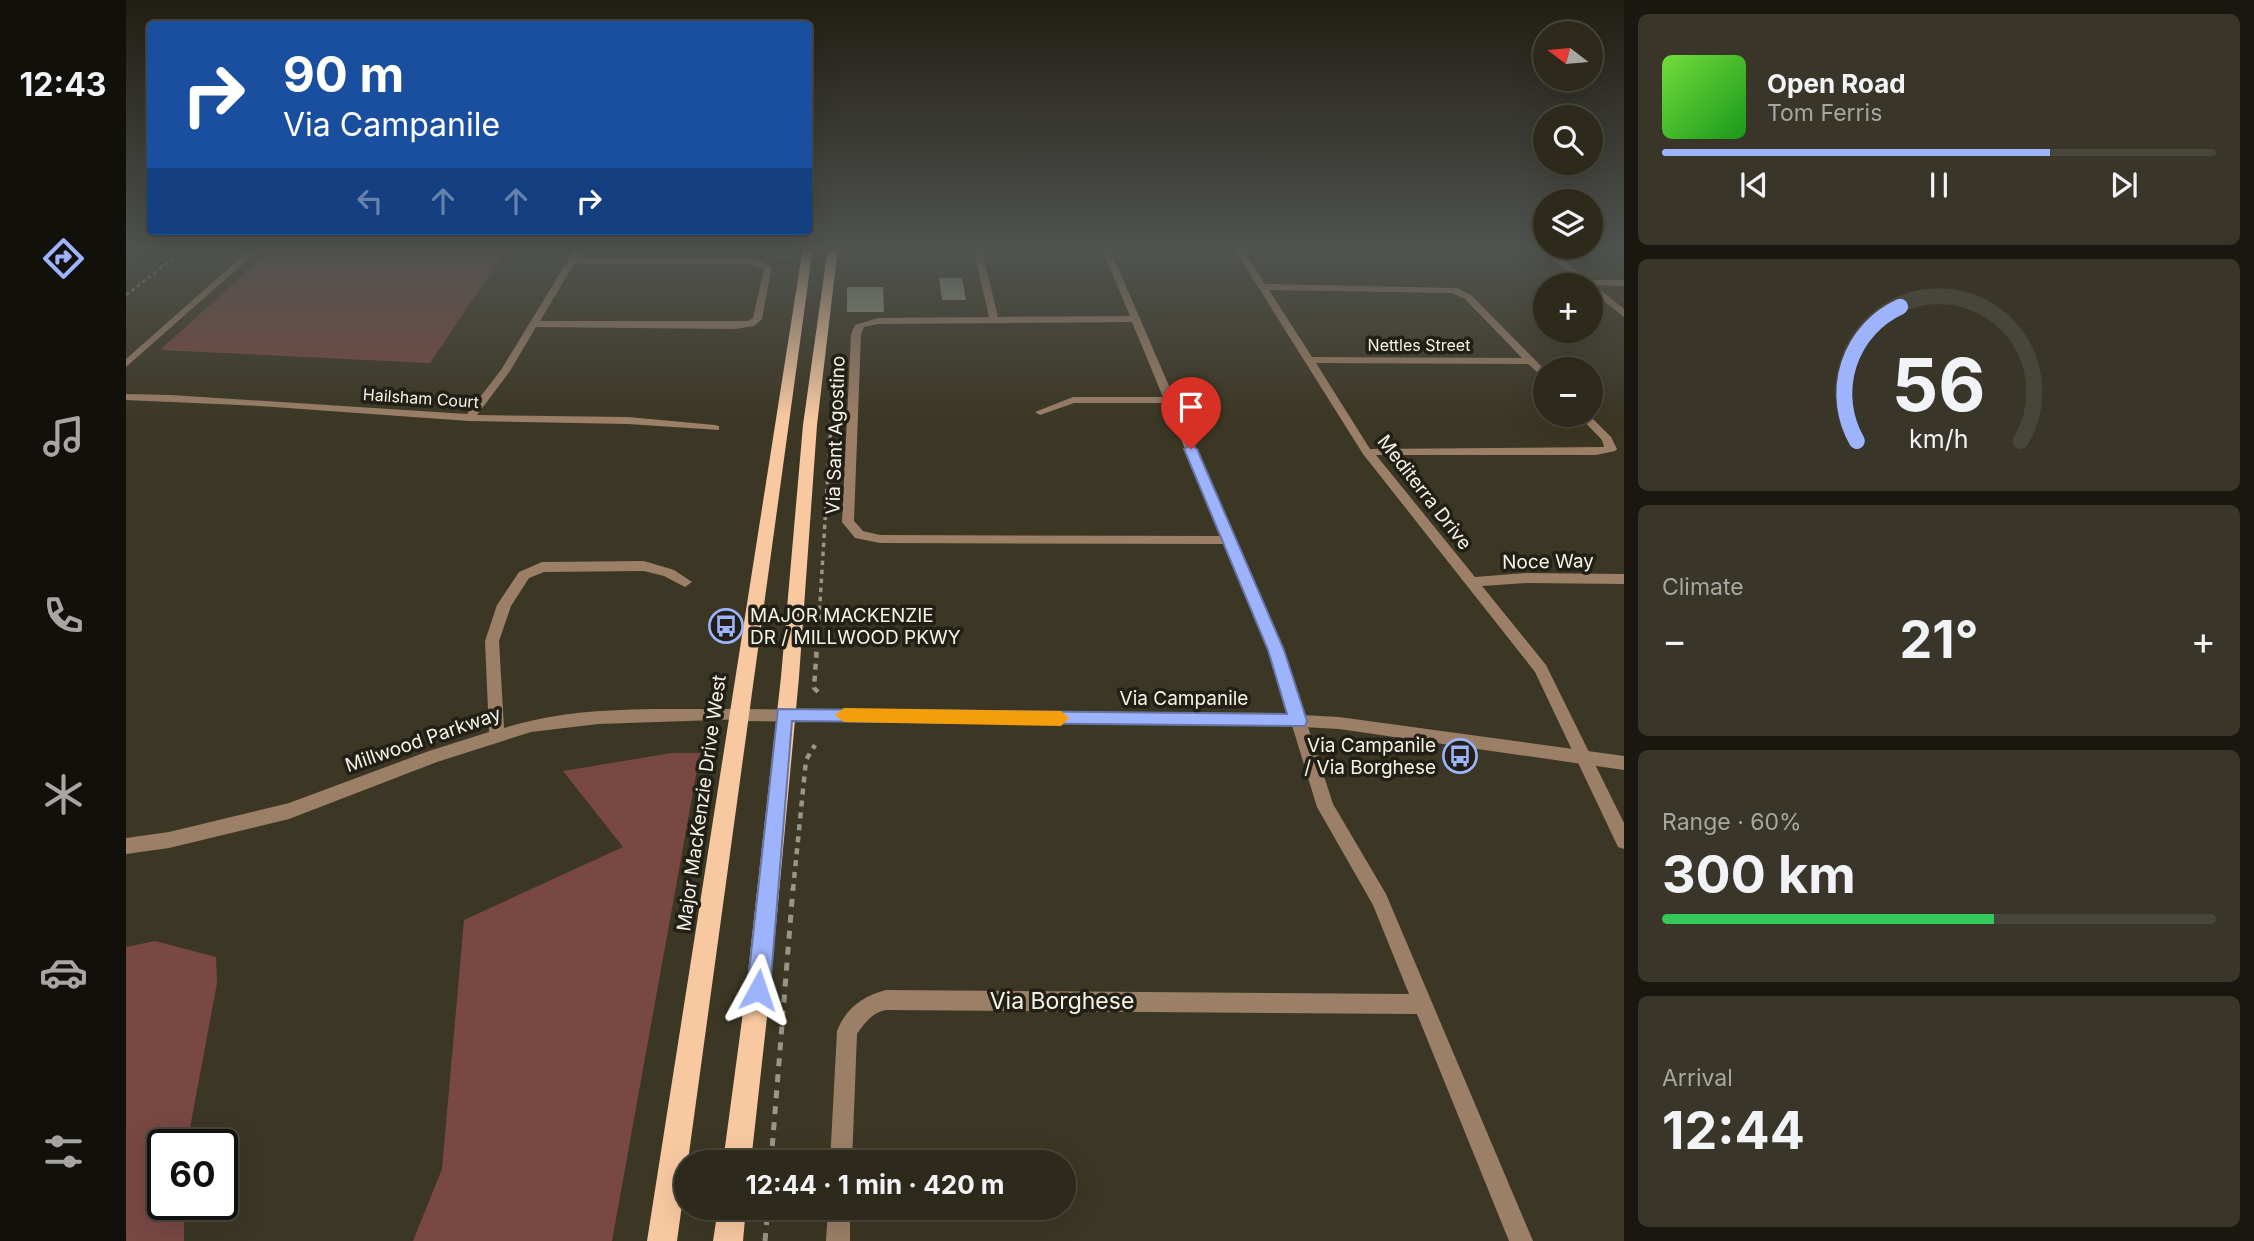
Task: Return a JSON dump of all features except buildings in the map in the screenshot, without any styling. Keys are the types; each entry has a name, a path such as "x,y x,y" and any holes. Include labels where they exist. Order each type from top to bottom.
{"main road":[{"name":"Major MacKenzie Drive West","path":"662,1241 800,305"},
{"path":"738,1150 758,990 810,425 826,305"},
{"path":"728,1241 731,1220"}],"street":[{"path":"126,364 193,305"},
{"path":"468,418 505,371 545,305"},
{"path":"533,324 735,326 751,324 757,319 760,305"},
{"path":"990,305 994,320"},
{"path":"1131,305 1276,650 1325,807 1380,900 1521,1241"},
{"name":"Mediterra Drive","path":"1272,305 1367,452 1541,669 1624,841"},
{"path":"1476,305 1531,361"},
{"name":"Via Sant Agostino","path":"1137,319 872,321 858,329 847,513 852,530 859,535 880,539 1228,540"},
{"name":"Nettles Street","path":"1307,360 1531,361"},
{"name":"Hailsham Court","path":"126,397 186,398 468,418 671,422 715,428"},
{"path":"1040,412 1073,400 1171,400"},
{"path":"1367,452 1596,453 1611,449 1607,439 1595,427"},
{"path":"497,735 492,641 504,605 524,575 542,567 644,566 669,573 685,582"},
{"name":"Noce Way","path":"1472,582 1527,578 1624,579"},
{"name":"Via Campanile","path":"741,715 1339,723 1624,763"},
{"name":"Millwood Parkway","path":"126,846 169,840 289,811 349,786 497,735 562,720 741,715"},
{"name":"Via Borghese","path":"842,1150 847,1031 858,1013 871,1003 900,1000 1423,1004"},
{"path":"838,1241 839,1220"}],"path":[{"path":"818,692 814,688 836,342"},
{"path":"772,1150 800,809 806,760 815,745"},
{"path":"765,1241 767,1220"}],"shaded area":[{"path":"210,305 469,305 430,363 160,350"},
{"path":"672,753 700,753 612,1241 413,1241 442,1169 464,920 623,847 563,771"},
{"path":"155,941 216,957 217,983 190,1129 147,1129 147,1220 184,1220 184,1241 126,1241 126,947"}],"slow traffic":[{"path":"844,715 1061,718"}],"place":[{"name":"MAJOR MACKENZIE DR / MILLWOOD PKWY","path":"726,626"},
{"name":"Via Campanile / Via Borghese","path":"1460,756"}],"route":[{"path":"758,990 784,714 1298,721 1276,650 1191,449"}]}
